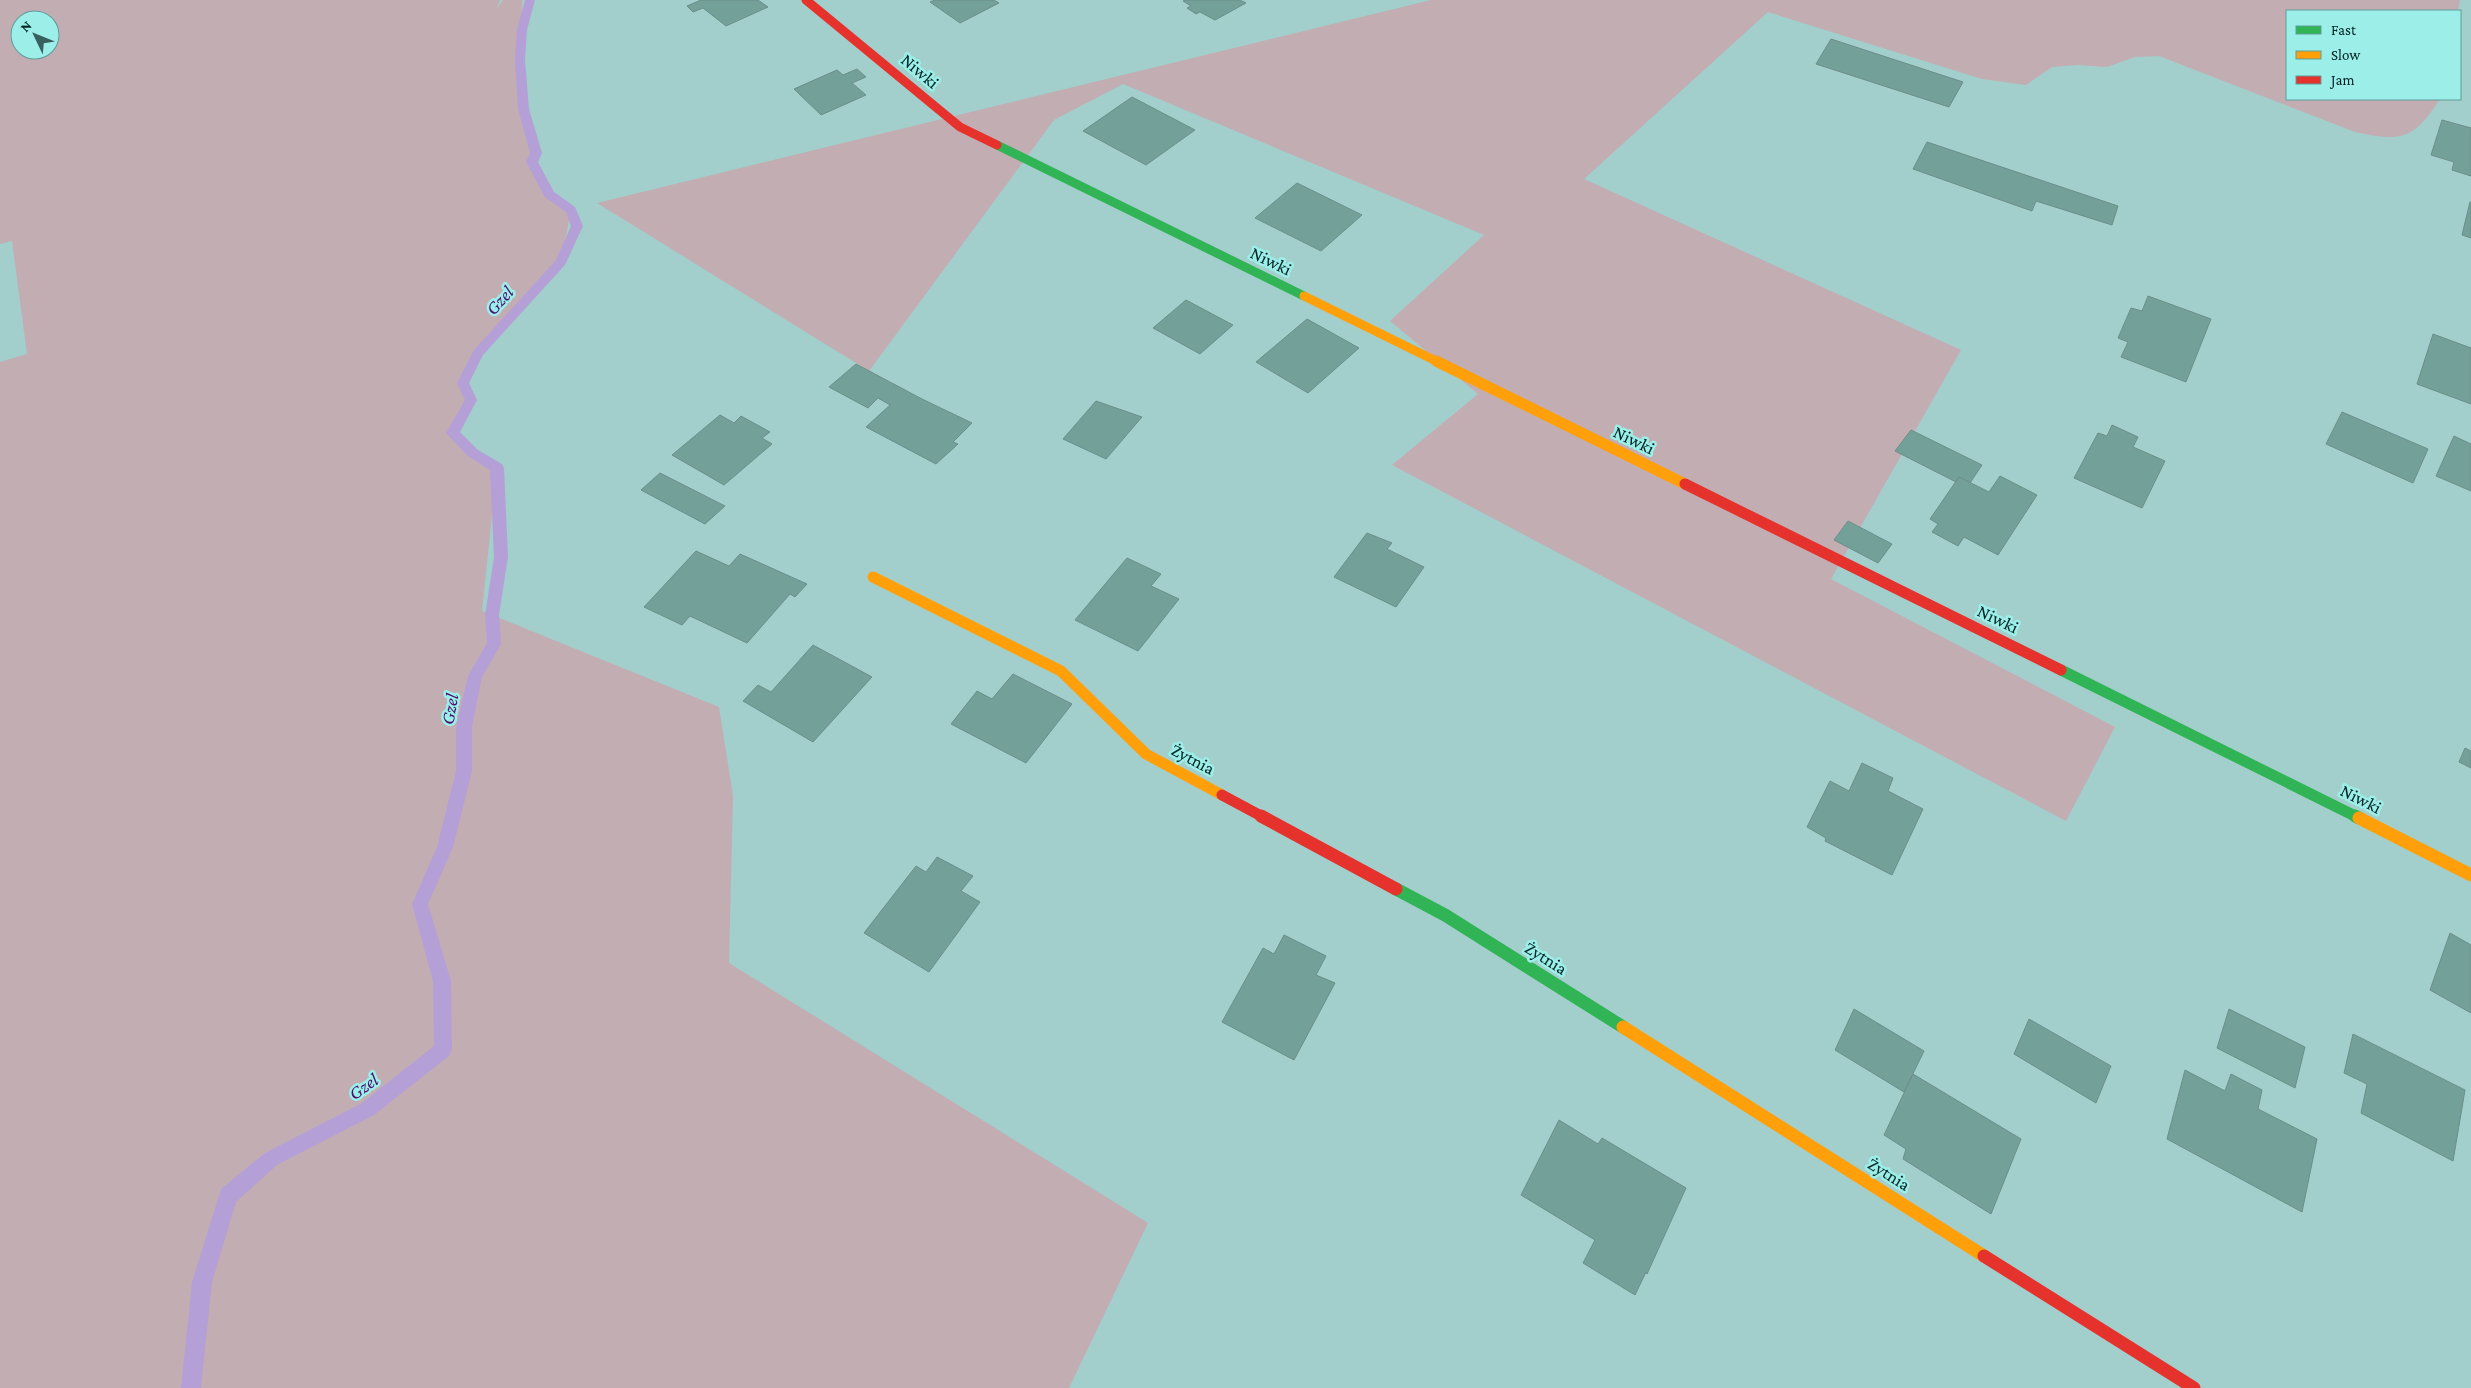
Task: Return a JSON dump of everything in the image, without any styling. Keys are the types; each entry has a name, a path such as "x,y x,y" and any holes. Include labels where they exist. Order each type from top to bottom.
{"street":[{"name":"Niwki","path":"806,0 960,127 2294,785 2471,875"},
{"name":"Żytnia","path":"872,577 1061,672 1146,754 1445,915 2194,1388"}],"shaded area":[{"path":"0,0 500,0 497,8 503,0 522,0 528,134 549,194 571,210 561,262 478,353 463,383 471,400 453,433 497,468 482,611 719,707 733,796 729,963 1148,1223 1069,1388 0,1388 0,362 27,354 12,241 0,244"},
{"path":"1431,0 2460,0 2458,10 2286,10 2286,100 2439,100 2431,113 2414,130 2405,135 2395,137 2355,132 2159,56 2135,57 2107,67 2078,65 2052,67 2026,85 1982,79 1768,12 1584,179 1961,350 1831,579 2115,727 2066,821 1392,465 1478,394 1390,321 1484,235 1123,84 1054,120 869,371 597,203"}],"building":[{"path":"701,0 758,0 768,7 726,26 703,8 693,12 687,6"},
{"path":"935,0 994,0 999,3 960,23 930,2"},
{"path":"1240,0 1246,3 1215,20 1200,12 1196,14 1187,8 1191,6 1183,1"},
{"path":"1831,39 1963,82 1949,107 1816,64"},
{"path":"857,69 866,77 852,83 866,95 821,115 794,89 837,70 843,75"},
{"path":"1132,97 1195,130 1146,165 1083,131"},
{"path":"2442,120 2471,128 2471,176 2452,170 2454,162 2431,155"},
{"path":"1927,142 2118,206 2112,225 2036,201 2032,211 1913,169"},
{"path":"1297,183 1362,215 1321,251 1255,218"},
{"path":"2471,202 2471,238 2462,235"},
{"path":"2148,296 2211,319 2186,382 2121,357 2128,342 2118,338 2131,308 2142,311"},
{"path":"1186,300 1233,325 1200,354 1153,328"},
{"path":"1307,319 1359,348 1308,393 1256,362"},
{"path":"2433,334 2471,348 2471,404 2417,384"},
{"path":"856,364 972,423 953,442 958,444 936,464 866,427 890,405 878,398 868,408 829,387"},
{"path":"1096,401 1142,417 1106,459 1063,439"},
{"path":"2342,412 2428,449 2413,483 2326,444"},
{"path":"720,415 734,423 741,416 770,432 762,438 772,444 724,485 672,455"},
{"path":"2112,425 2138,437 2133,447 2165,461 2142,508 2074,478 2098,433 2107,436"},
{"path":"1911,430 1982,465 1970,483 1959,477 1956,482 1895,451"},
{"path":"2454,436 2471,444 2471,491 2436,476"},
{"path":"660,473 725,506 705,524 641,490"},
{"path":"2000,476 2037,495 1998,555 1964,537 1958,546 1932,532 1938,524 1930,519 1959,477 1989,492"},
{"path":"1848,521 1892,544 1878,563 1834,540"},
{"path":"1367,533 1392,543 1387,549 1424,567 1396,607 1334,577"},
{"path":"696,551 729,566 740,554 807,584 795,597 790,594 747,643 690,616 682,625 644,607"},
{"path":"1127,558 1161,574 1151,586 1179,599 1138,651 1075,620"},
{"path":"813,645 872,677 813,742 743,701 758,685 771,692"},
{"path":"1013,674 1072,704 1026,763 951,724 977,691 992,699"},
{"path":"2465,748 2471,751 2471,768 2459,762"},
{"path":"1862,763 1893,778 1888,791 1923,809 1892,875 1825,841 1826,838 1807,827 1830,781 1849,791"},
{"path":"937,857 973,876 961,891 980,902 929,972 864,933 916,866 926,872"},
{"path":"2450,933 2471,945 2471,1013 2430,990"},
{"path":"1284,935 1326,956 1316,975 1335,983 1294,1060 1222,1022 1263,948 1274,954"},
{"path":"1854,1009 1924,1051 1904,1092 1835,1050"},
{"path":"2229,1009 2305,1047 2295,1088 2217,1048"},
{"path":"2029,1019 2111,1066 2096,1103 2014,1054"},
{"path":"2353,1034 2465,1090 2453,1161 2361,1113 2367,1084 2344,1073"},
{"path":"2185,1070 2225,1091 2231,1074 2262,1090 2258,1109 2317,1139 2302,1212 2167,1139"},
{"path":"1913,1074 2021,1139 1991,1214 1903,1159 1906,1149 1884,1135"},
{"path":"1559,1120 1598,1144 1602,1138 1686,1188 1647,1274 1646,1272 1635,1295 1583,1263 1595,1240 1521,1195"}],"waterway":[{"name":"Gzel","path":"191,1388 202,1282 228,1196 271,1159 368,1109 443,1050 442,981 420,904 445,847 464,771 464,727 475,676 494,644 492,615 501,557 497,468 473,453 453,433 471,400 463,383 478,353 561,262 577,226 571,210 549,194 532,162 536,153 527,125 520,76 522,30 530,0"}],"traffic: fast":[{"path":"997,145 1304,296"},
{"path":"2061,670 2359,818"},
{"path":"1396,889 1445,915 1623,1027"}],"traffic: slow":[{"path":"1304,296 1685,484"},
{"path":"873,577 1061,671 1146,754 1222,795"},
{"path":"2359,818 2471,875"},
{"path":"1623,1027 1984,1256"}],"traffic: jam":[{"path":"806,0 960,127 997,145"},
{"path":"1685,484 2061,670"},
{"path":"1222,795 1396,889"},
{"path":"1984,1256 2194,1388"}]}
